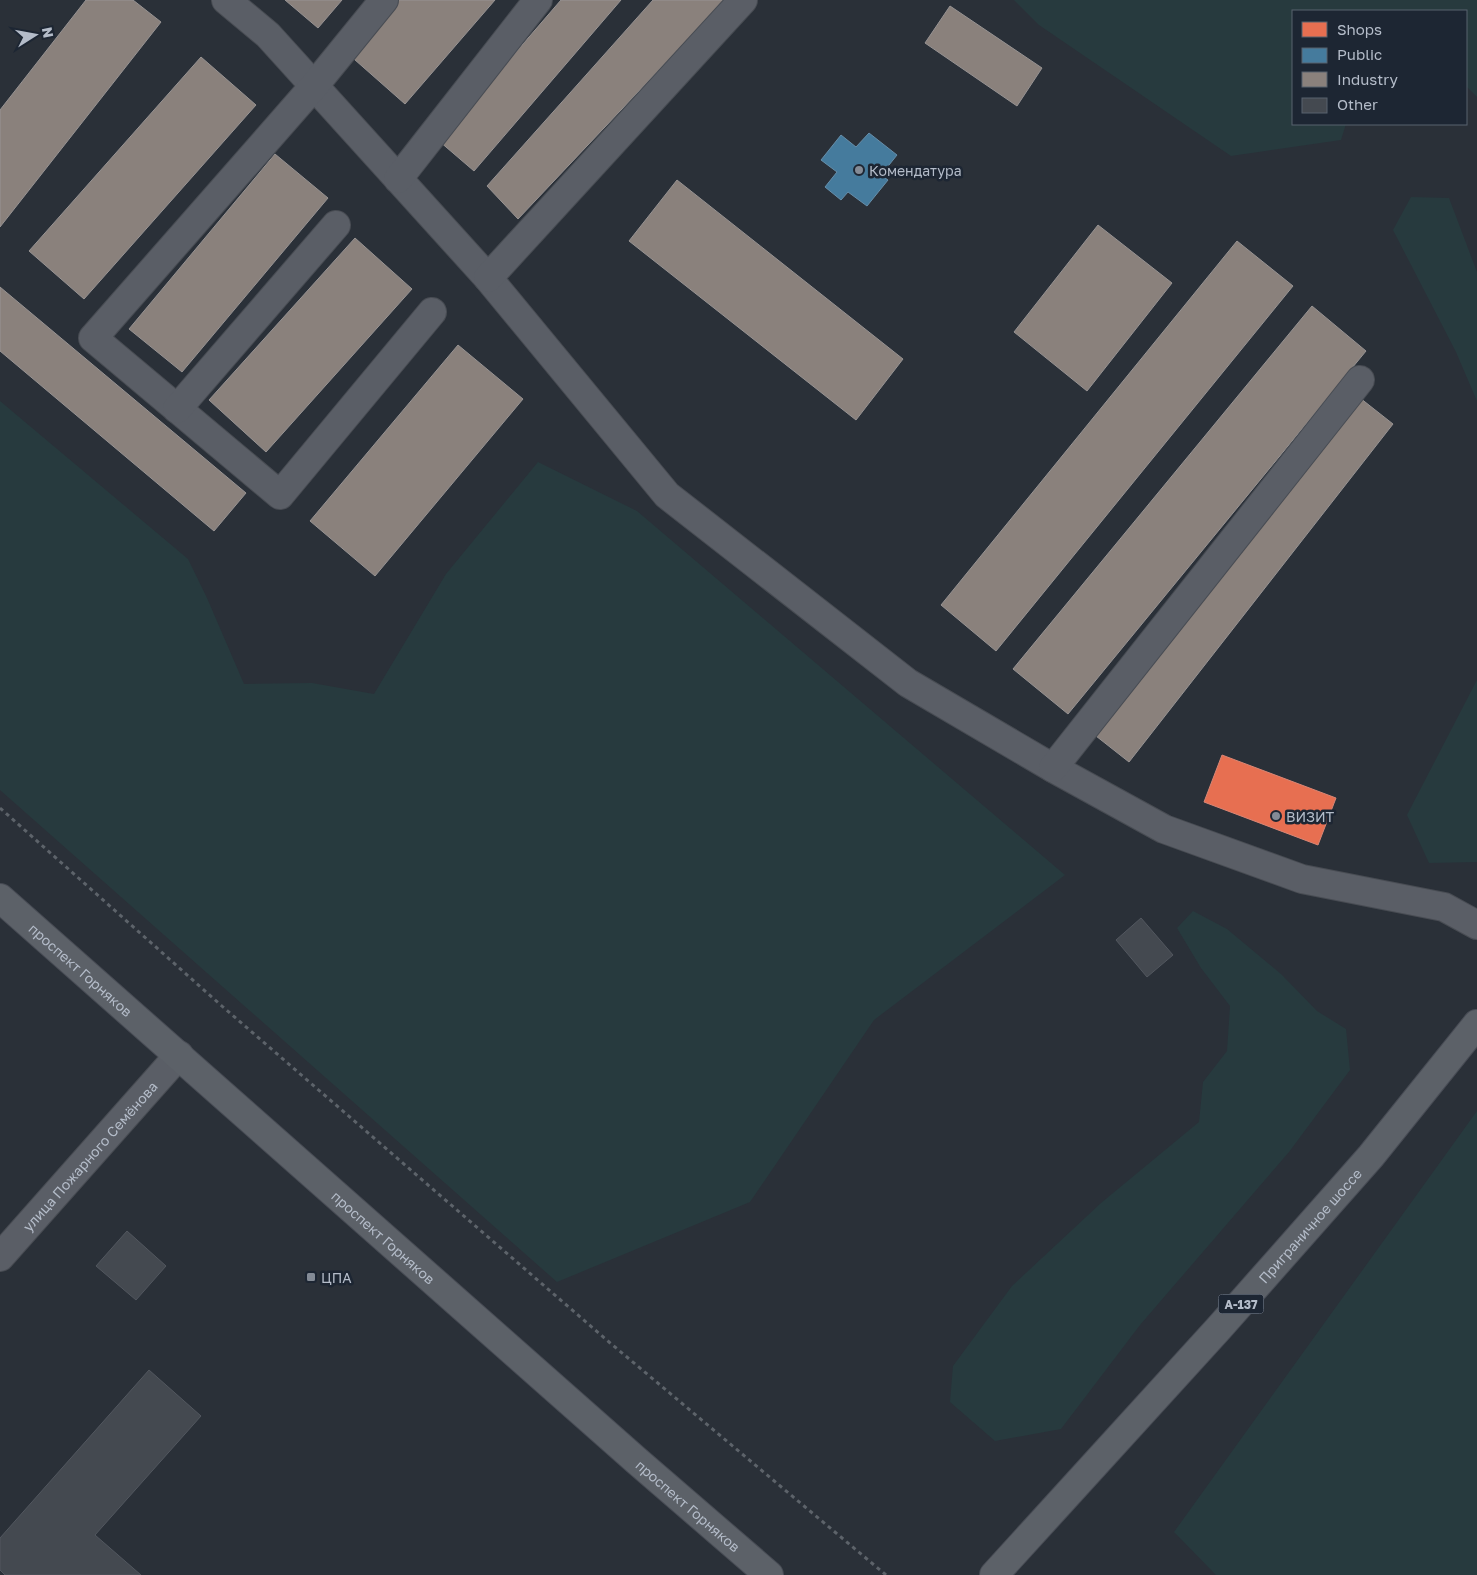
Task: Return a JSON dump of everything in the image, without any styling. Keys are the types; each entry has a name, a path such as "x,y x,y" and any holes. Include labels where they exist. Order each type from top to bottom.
{"main road":[{"name":"проспект Горняков","path":"0,898 637,1461 770,1575"},
{"name":"Приграничное шоссе","path":"994,1575 1219,1328 1371,1156 1477,1024"}],"street":[{"path":"226,0 268,35 488,278 667,495 908,683 1053,768 1164,829 1302,879 1444,907 1477,925"},
{"path":"384,0 314,86 93,338 280,495 432,312"},
{"path":"398,180 538,0"},
{"path":"488,278 743,0"},
{"path":"178,409 336,225"},
{"path":"1053,768 1360,380"},
{"name":"улица Пожарного Семёнова","path":"0,1257 179,1055"}],"path":[{"path":"0,808 238,1020 602,1336 886,1575"}],"green space":[{"path":"1014,0 1477,0 1477,97 1467,87 1467,10 1292,10 1292,125 1346,125 1341,140 1231,156 1039,25"},
{"path":"1411,197 1449,198 1477,272 1477,401 1456,352 1393,230"},
{"path":"0,401 188,559 244,684 312,683 374,694 446,574 538,462 637,511 1065,875 874,1020 750,1202 557,1282 0,790"},
{"path":"1477,680 1477,862 1429,863 1407,815"},
{"path":"1193,911 1227,929 1281,974 1317,1011 1346,1029 1350,1070 1289,1152 1140,1325 1061,1429 995,1441 950,1402 953,1366 1012,1286 1101,1203 1199,1122 1203,1082 1227,1051 1230,1006 1201,968 1177,928"},
{"path":"1477,1111 1477,1575 1216,1575 1174,1532"}],"building: Shops":[{"path":"1222,755 1336,798 1318,845 1204,802"}],"building: Public":[{"path":"869,133 897,155 881,175 888,180 867,206 848,192 841,200 825,187 837,172 821,160 841,135 856,147"}],"building: Industry":[{"path":"86,0 133,0 161,22 0,227 0,110"},
{"path":"285,0 342,0 318,28"},
{"path":"391,0 495,0 405,104 346,52"},
{"path":"561,0 621,0 474,171 439,141"},
{"path":"653,0 725,0 518,219 487,186"},
{"path":"950,6 1042,68 1017,106 925,43"},
{"path":"201,57 256,105 84,299 29,251"},
{"path":"275,154 328,198 182,372 129,329"},
{"path":"677,180 903,359 856,420 629,241"},
{"path":"1098,225 1172,283 1087,391 1014,332"},
{"path":"355,238 412,289 266,452 209,400"},
{"path":"1237,241 1293,286 996,651 941,605"},
{"path":"0,287 246,493 214,531 0,351"},
{"path":"1312,306 1366,351 1068,714 1013,669"},
{"path":"458,345 523,399 375,576 310,521"},
{"path":"1360,398 1393,424 1129,762 1096,736"}],"building: Other":[{"path":"1141,918 1173,955 1147,977 1116,940"},
{"path":"127,1231 166,1266 136,1300 96,1266"},
{"path":"149,1370 201,1416 95,1535 141,1575 5,1575 0,1570 0,1538"}],"place":[{"name":"Комендатура","path":"859,170"},
{"name":"ВИЗИТ","path":"1276,816"},
{"name":"ЦПА","path":"311,1277"}]}
